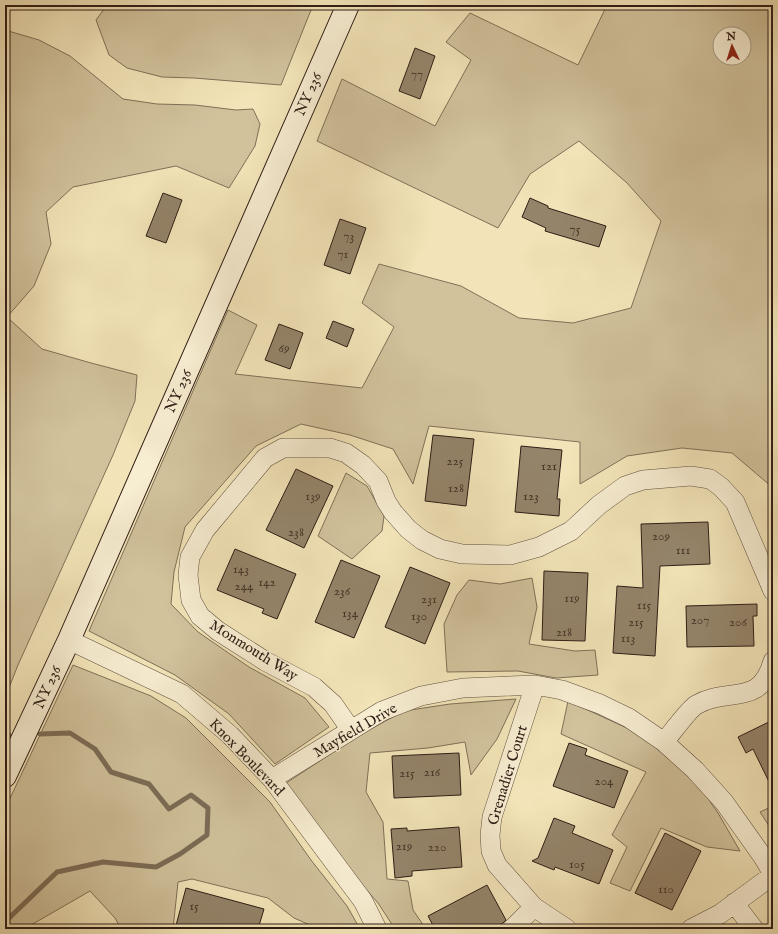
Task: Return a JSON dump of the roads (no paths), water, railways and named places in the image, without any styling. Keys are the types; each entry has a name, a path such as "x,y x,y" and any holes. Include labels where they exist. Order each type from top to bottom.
{"main road":[{"name":"NY 236","path":"5,776 69,640 348,5"}],"street":[{"name":"Monmouth Way","path":"351,730 332,704 314,687 265,661 218,631 200,616 191,600 188,575 190,557 205,530 265,458 283,448 330,448 346,453 364,465 378,481 386,501 393,512 408,529 422,540 440,549 462,554 510,555 539,547 571,532 599,505 624,486 644,480 691,476 710,479 721,487 735,502 773,591"},
{"name":"Knox Boulevard","path":"69,640 182,694 230,735 272,779 363,901 377,929"},
{"path":"664,742 694,706 708,699 726,695 746,694 758,688 768,677 773,661"},
{"name":"Mayfield Drive","path":"272,779 382,711 421,696 463,688 535,685 562,690 600,704 629,718 664,742 695,770 724,802 763,857 773,874"},
{"name":"Grenadier Court","path":"535,685 492,817 490,835 491,851 497,865 534,907 568,929"},
{"path":"691,929 720,914 773,874"},
{"path":"734,903 754,929"},
{"path":"512,929 534,907"}],"waterway":[{"path":"5,926 7,920 57,872 103,862 156,867 180,854 207,835 208,808 191,795 169,809 149,784 111,772 95,749 70,733 40,734"}]}
